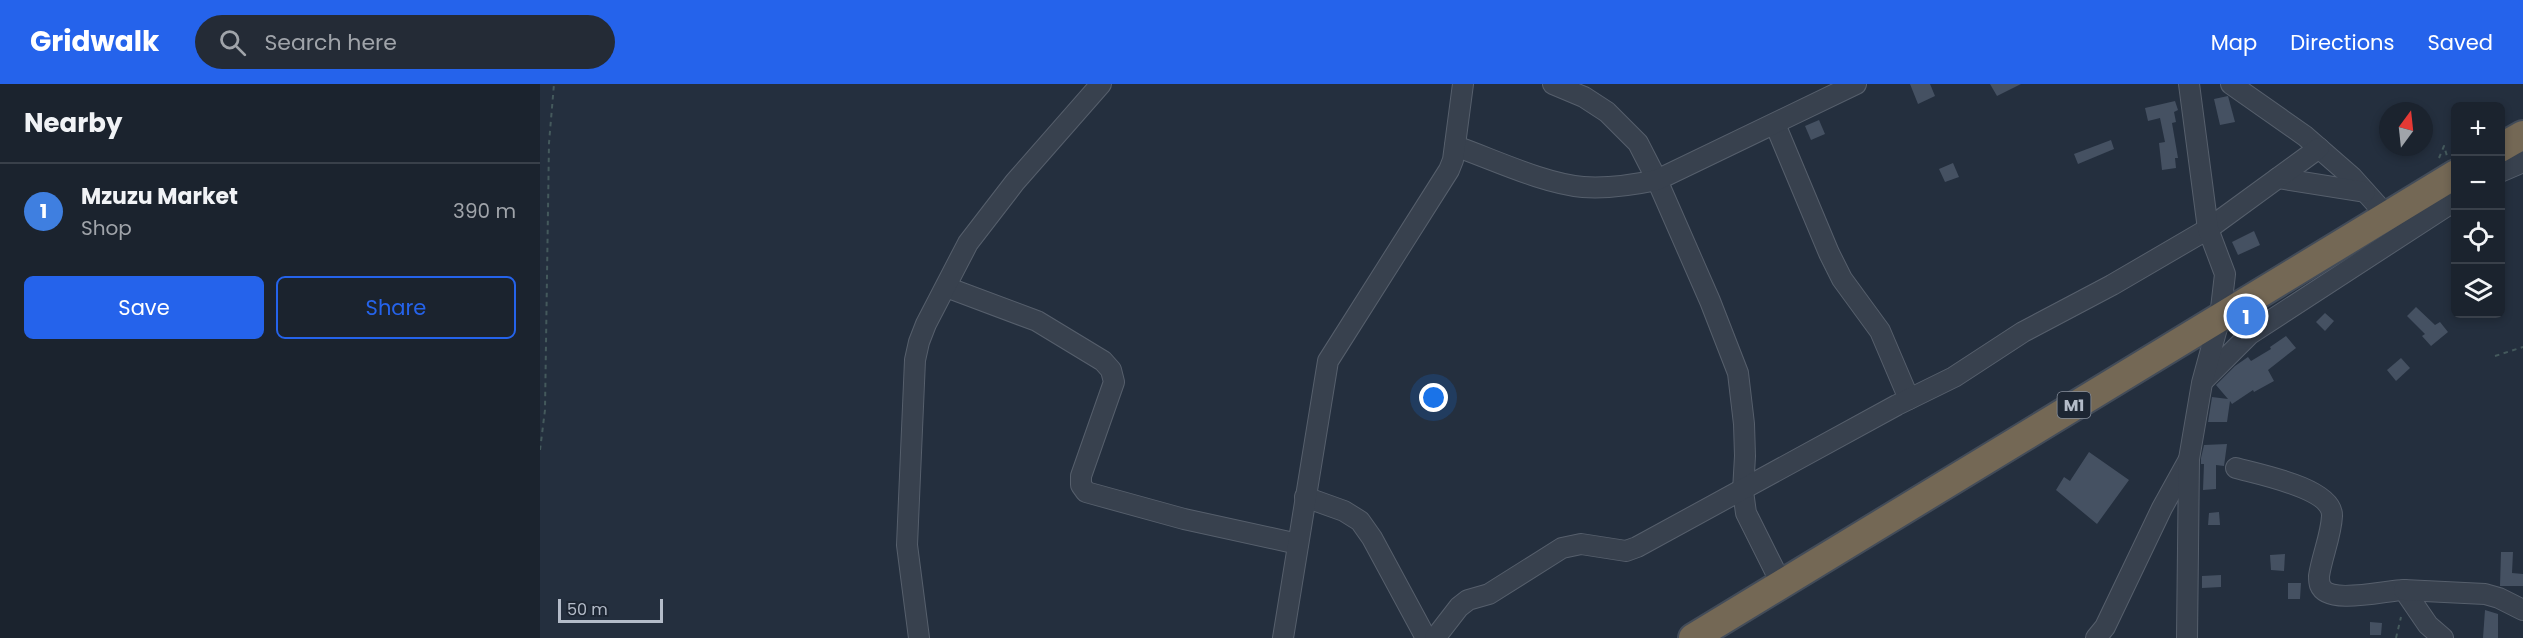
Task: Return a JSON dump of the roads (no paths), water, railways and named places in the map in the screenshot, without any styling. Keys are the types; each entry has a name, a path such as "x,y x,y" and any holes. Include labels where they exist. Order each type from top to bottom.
{"highway":[{"path":"2505,145 2523,135"},
{"name":"M1","path":"1692,638 2451,177"}],"street":[{"path":"919,638 907,544 915,360 919,342 968,243 1015,182 1101,84"},
{"path":"1283,638 1328,361 1443,181 1453,160 1463,84"},
{"path":"1553,84 1584,97 1607,112 1638,143 1657,180 1710,301 1738,373 1744,424 1743,491 1746,513 1782,585"},
{"path":"1455,146 1566,184 1607,188 1657,180 1775,124 1820,92 1856,84"},
{"path":"2187,638 2189,459 2202,383 2220,317 2225,274 2208,229 2188,84"},
{"path":"2231,84 2319,148 2352,177 2387,216"},
{"path":"1775,124 1842,279 1880,331 1909,399"},
{"path":"1435,638 1459,607 1468,600 1489,594 1562,548 1581,544 1626,552 1954,377 2023,332 2112,285 2208,229 2319,148"},
{"path":"2505,170 2523,162"},
{"path":"2278,178 2365,192"},
{"path":"2202,383 2250,333 2451,203"},
{"path":"946,287 1037,321 1103,361 1111,370 1114,382 1082,476 1081,485 1086,492 1184,519 1298,544"},
{"path":"2096,638 2105,627 2162,508 2189,459"},
{"path":"2236,468 2292,484 2326,502 2332,514 2319,576 2320,585 2325,592 2347,596 2404,590 2485,594 2499,597 2523,610"},
{"path":"1305,497 1344,511 1360,521 1372,538 1426,638"},
{"path":"2404,590 2428,625 2443,638"}],"place":[{"name":"Mzuzu Market","path":"2246,316"}]}
